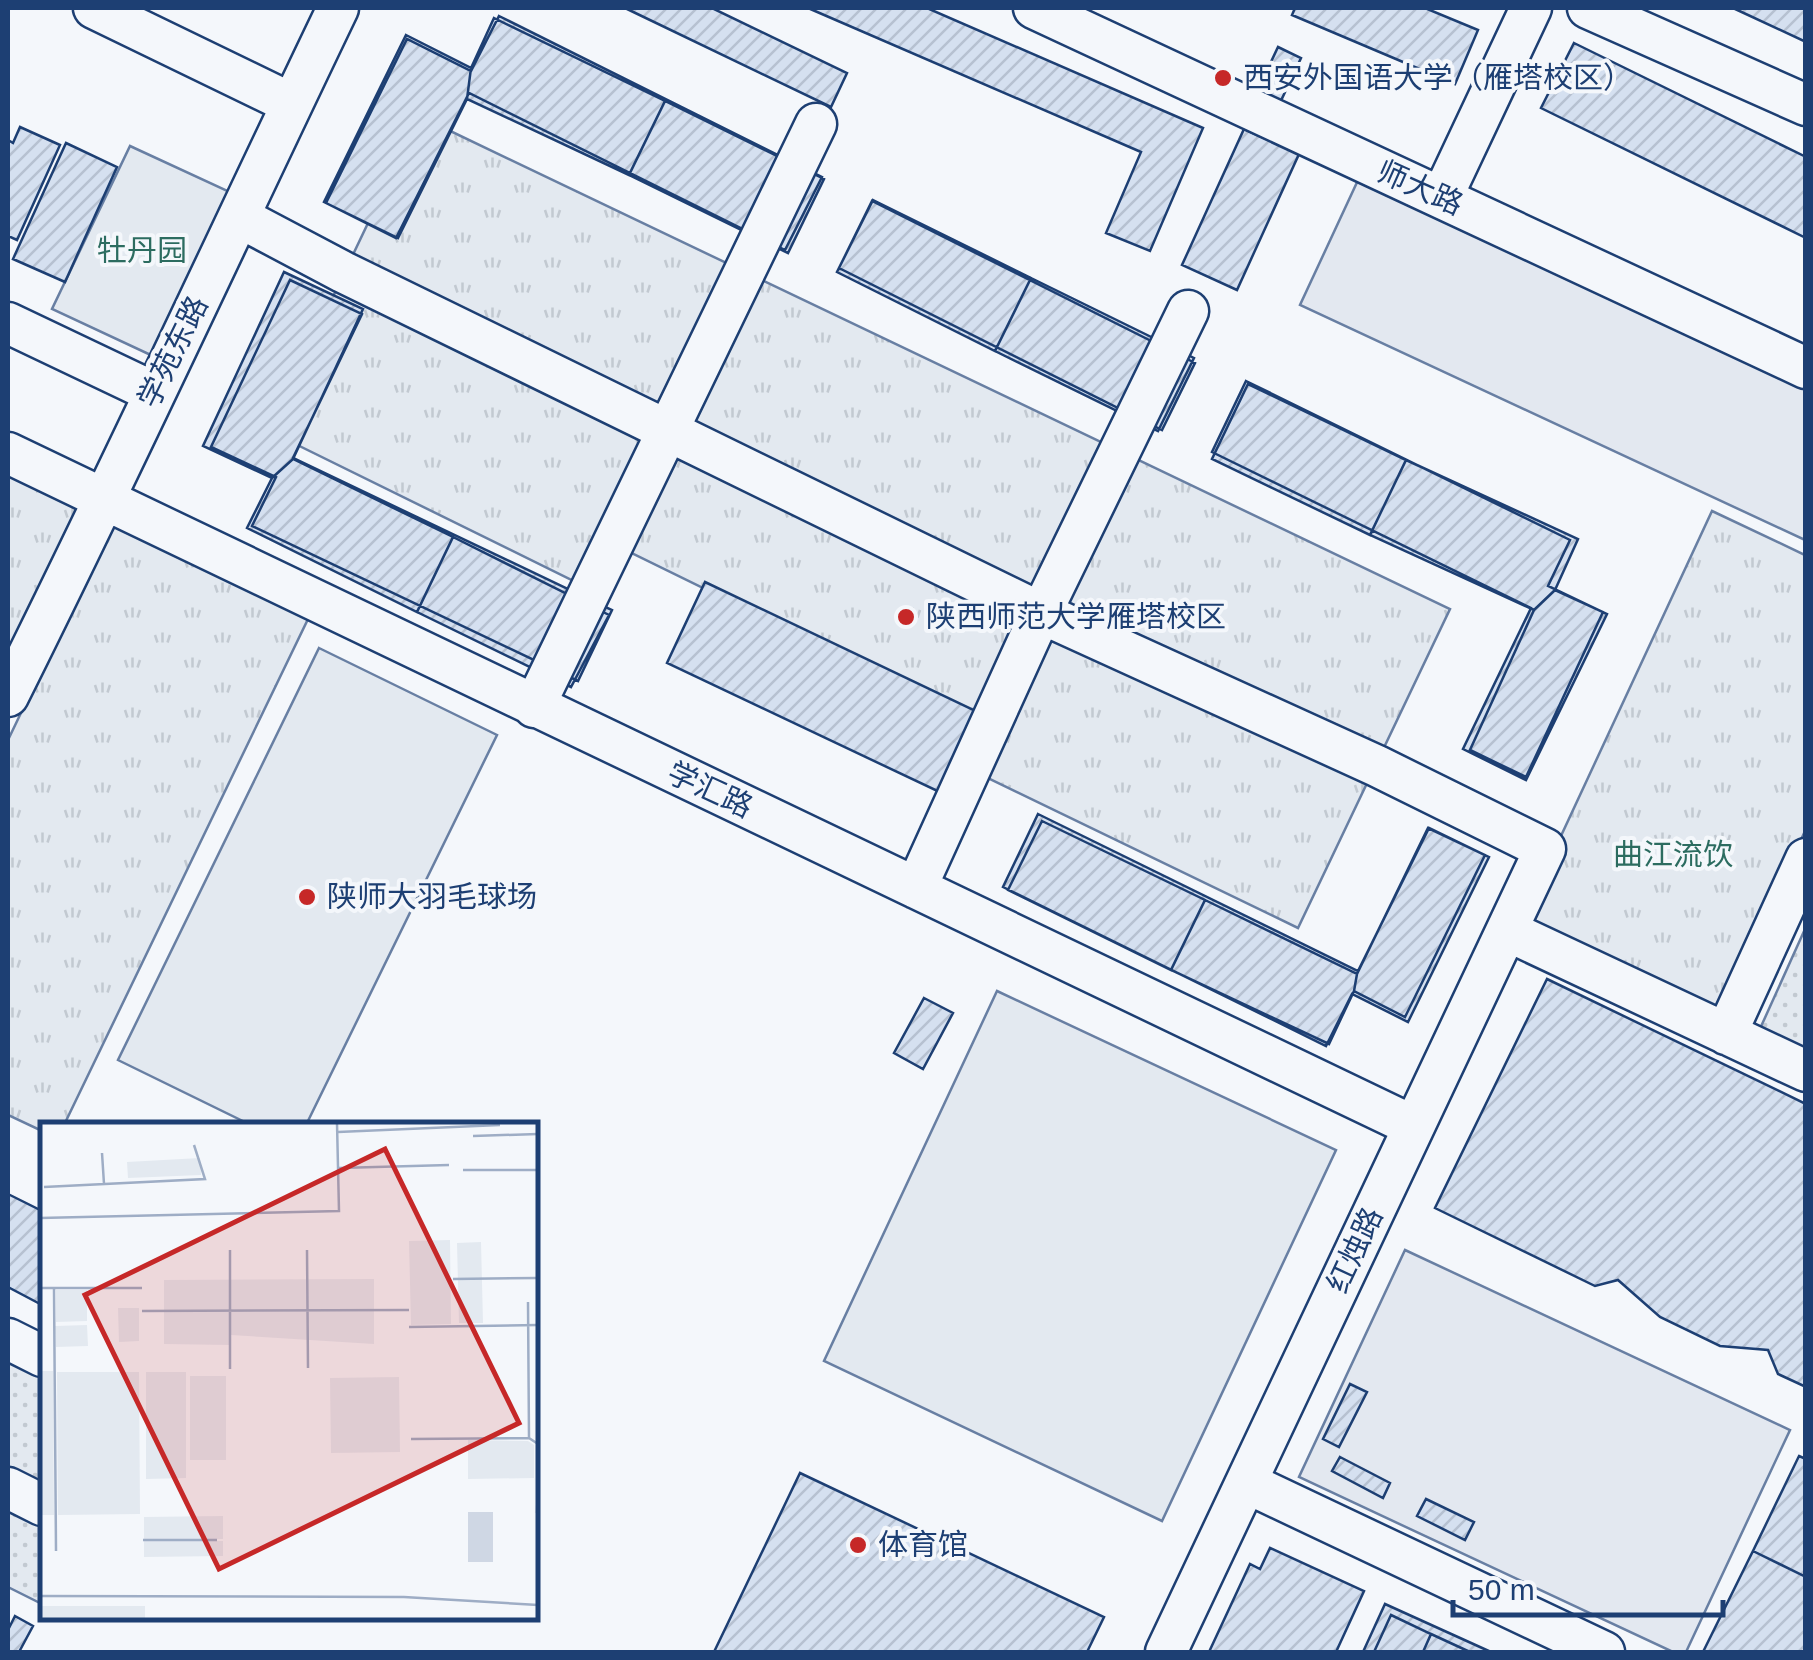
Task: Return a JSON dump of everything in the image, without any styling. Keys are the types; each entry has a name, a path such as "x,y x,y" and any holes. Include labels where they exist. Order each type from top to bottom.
{"street":[{"path":"94,8 292,104"},
{"name":"学苑东路","path":"8,696 106,500 153,392 338,8"},
{"name":"师大路","path":"1034,8 1806,368"},
{"path":"1442,197 1531,8"},
{"path":"1588,8 1806,106"},
{"path":"534,706 816,124"},
{"path":"238,216 666,431 1041,613"},
{"path":"916,888 1041,613 1188,311"},
{"path":"8,322 153,392"},
{"name":"学汇路","path":"8,454 1413,1126"},
{"name":"红烛路","path":"1041,613 1377,766 1545,848 1166,1652"},
{"path":"1726,1034 1806,860"},
{"path":"1508,931 1806,1071"},
{"path":"8,1339 40,1355"},
{"path":"1247,1483 1604,1652"},
{"path":"8,1488 40,1504"}],"green space":[{"path":"419,116 1450,609 1298,928 969,769 989,728 615,545 592,590 269,431"},
{"name":"牡丹园","path":"130,146 232,193 155,357 52,309"},
{"path":"8,470 80,505 8,656"},
{"name":"曲江流饮","path":"1712,511 1805,555 1805,831 1720,1015 1521,922"},
{"path":"112,523 308,619 65,1122 40,1122 40,1130 8,1115 8,740"},
{"name":"陕师大羽毛球场","path":"319,648 497,735 307,1122 245,1122 118,1060"},
{"path":"1805,929 1805,1052 1759,1031"},
{"path":"997,991 1336,1150 1162,1521 824,1361"},
{"path":"8,1344 40,1359 40,1497 8,1482"},
{"path":"8,1493 40,1509 40,1603 8,1587"}],"shaded area":[{"path":"1366,163 1805,369 1805,540 1300,305"},
{"path":"1405,1250 1790,1430 1686,1652 1673,1652 1299,1477"}],"building":[{"path":"625,8 712,8 847,73 831,107"},
{"path":"808,8 927,8 1203,128 1150,251 1106,233 1141,152"},
{"path":"1295,8 1425,8 1478,30 1455,84 1292,15"},
{"path":"1733,8 1806,8 1806,42"},
{"path":"499,16 822,177 785,250 469,93 396,238 326,203 407,39 471,71"},
{"path":"494,18 665,101 629,175 467,99 471,68"},
{"path":"406,35 471,68 467,99 398,238 324,202"},
{"path":"1574,43 1806,157 1806,238 1541,108"},
{"path":"1278,47 1301,58 1278,107 1255,96"},
{"path":"665,101 824,179 788,253 629,175"},
{"path":"20,127 60,145 17,240 8,236 8,140 13,143"},
{"path":"1244,129 1299,154 1237,290 1182,265"},
{"path":"66,143 117,167 65,282 13,259"},
{"path":"873,200 1031,278 995,351 837,272"},
{"path":"872,201 1195,363 1162,430 839,268"},
{"path":"284,272 363,309 293,459 272,478 203,446"},
{"path":"1031,278 1194,358 1158,431 995,351"},
{"path":"290,280 362,314 293,458 612,610 578,681 252,526 276,477 211,447"},
{"path":"1246,381 1570,540 1548,586 1607,614 1526,780 1463,749 1531,608 1212,452"},
{"path":"1248,384 1406,460 1370,535 1212,459"},
{"path":"293,459 453,537 417,612 247,528 272,478"},
{"path":"1406,460 1578,539 1555,590 1534,610 1370,535"},
{"path":"453,537 609,615 571,687 417,612"},
{"path":"705,582 1003,724 965,804 667,663"},
{"path":"1555,590 1603,612 1526,777 1470,750 1534,610"},
{"path":"1038,814 1358,971 1429,828 1489,857 1408,1022 1352,994 1326,1046 1003,887"},
{"path":"1042,821 1205,900 1171,970 1008,890"},
{"path":"1428,828 1485,855 1405,1017 1354,991 1357,974"},
{"path":"1205,900 1357,974 1354,991 1329,1044 1171,970"},
{"path":"1547,979 1806,1104 1806,1387 1778,1374 1768,1350 1720,1346 1660,1317 1618,1280 1595,1286 1435,1208"},
{"path":"924,998 953,1013 923,1069 894,1053"},
{"path":"8,1194 40,1210 40,1304 8,1287"},
{"path":"1350,1384 1367,1392 1339,1447 1323,1439"},
{"path":"1799,1456 1806,1459 1806,1577 1753,1551"},
{"path":"1340,1457 1390,1483 1383,1498 1332,1471"},
{"name":"体育馆","path":"800,1473 1104,1617 1087,1652 714,1652"},
{"path":"1426,1499 1474,1522 1465,1540 1417,1516"},
{"path":"1270,1548 1364,1591 1336,1652 1209,1652 1250,1564 1260,1569"},
{"path":"1753,1551 1806,1577 1806,1652 1703,1652"},
{"path":"1385,1604 1491,1652 1363,1652"},
{"path":"1391,1615 1431,1634 1423,1652 1374,1652"},
{"path":"15,1616 33,1626 19,1652 8,1652 8,1630"},
{"path":"1431,1634 1470,1652 1423,1652"}],"place":[{"name":"西安外国语大学（雁塔校区）","path":"1223,78"},
{"name":"陕西师范大学雁塔校区","path":"906,617"},
{"name":"陕师大羽毛球场","path":"307,897"},
{"name":"体育馆","path":"858,1545"}]}
